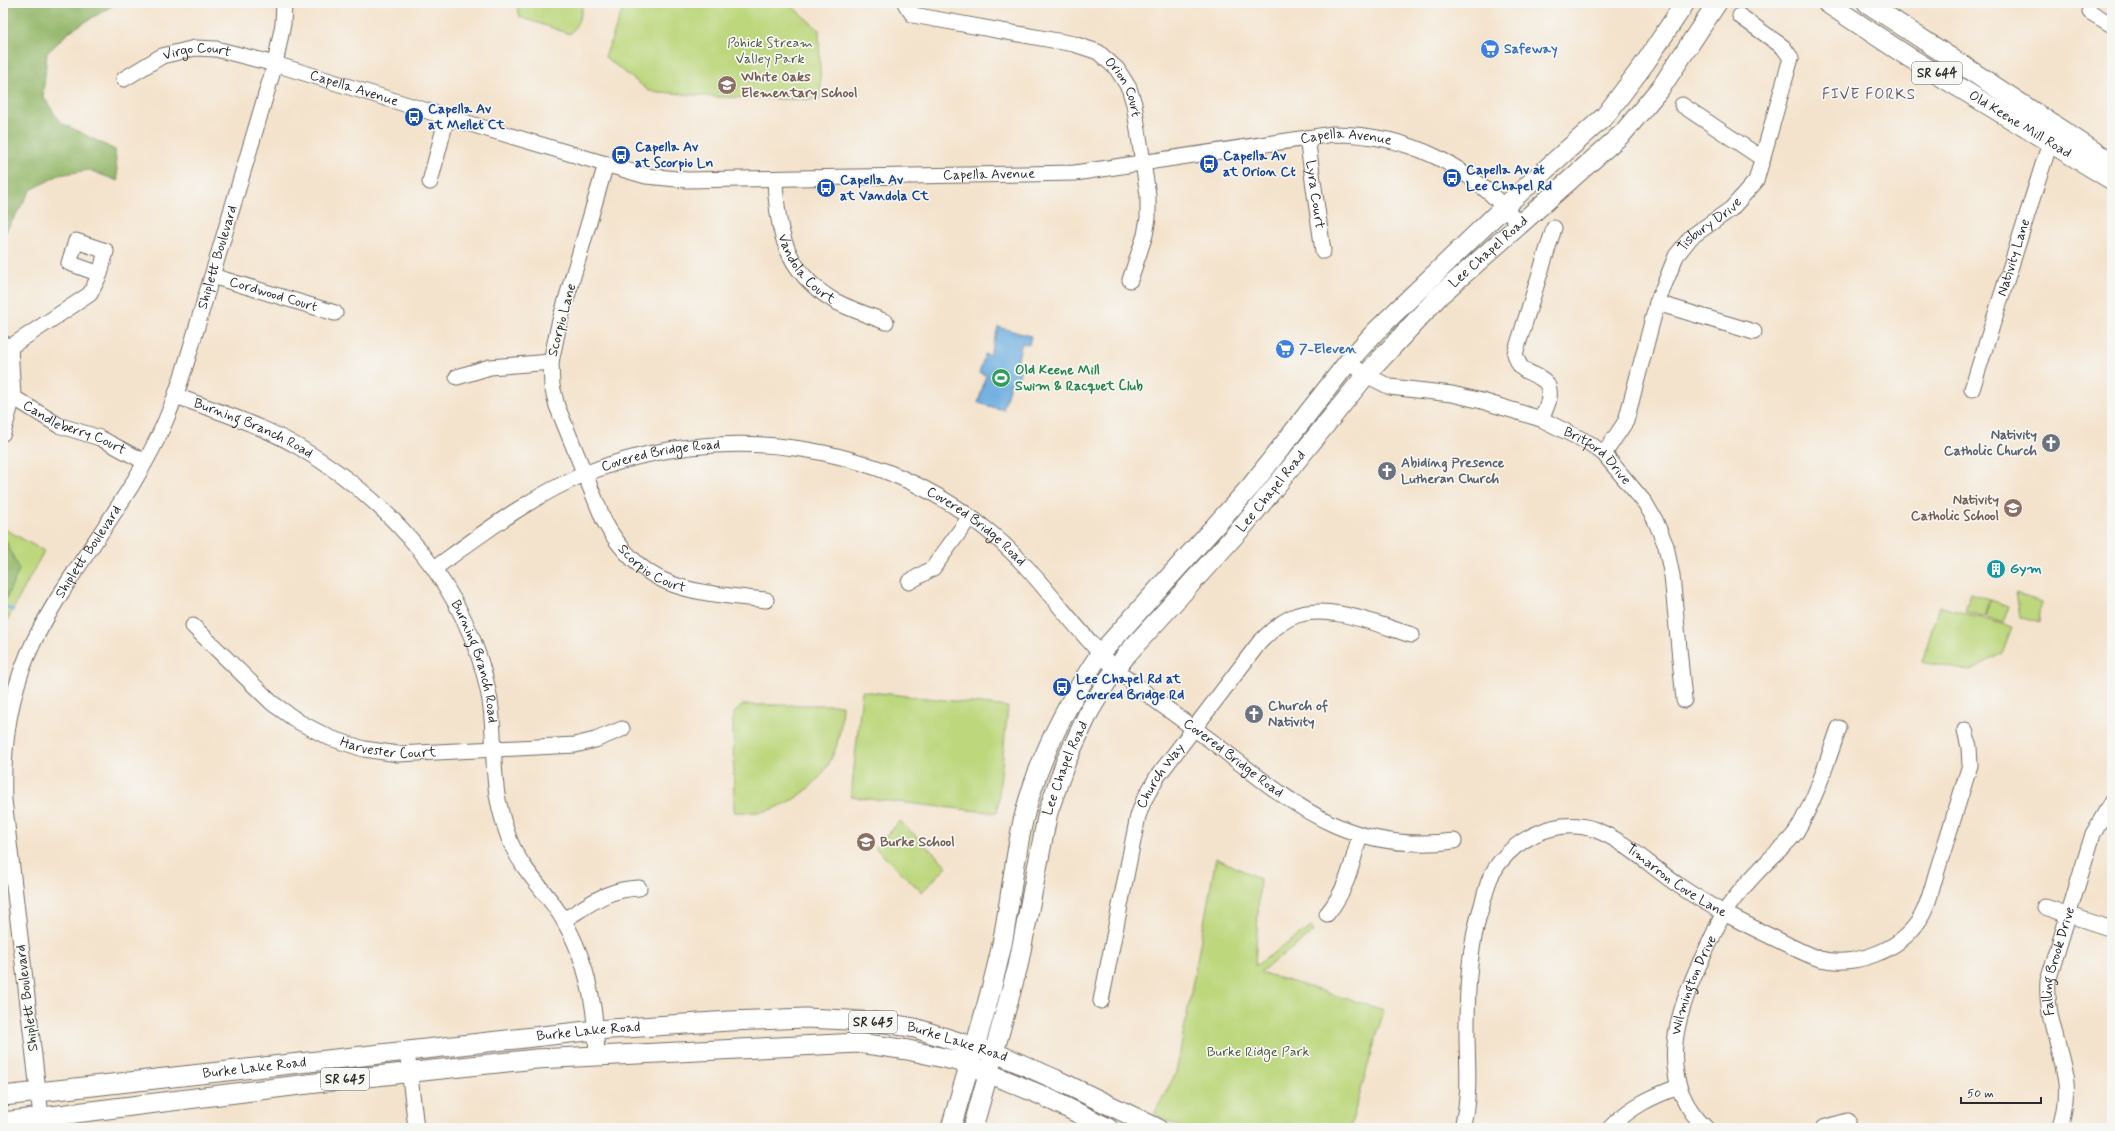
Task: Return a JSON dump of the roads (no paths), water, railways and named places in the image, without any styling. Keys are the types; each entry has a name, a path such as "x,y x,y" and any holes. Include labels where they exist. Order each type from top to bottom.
{"main road":[{"name":"Lee Chapel Road","path":"951,1128 1002,944 1018,848 1032,790 1067,708 1100,654 1255,480 1348,362 1396,310 1505,206 1604,116 1645,63 1685,3"},
{"name":"Lee Chapel Road","path":"973,1128 1018,966 1042,838 1056,788 1066,761 1089,712 1116,668 1245,524 1366,375 1439,296 1599,156 1635,120 1662,86 1717,3"},
{"name":"Old Keene Mill Road","path":"1827,3 1907,56 2052,134 2112,163"},
{"name":"Old Keene Mill Road","path":"1867,3 1996,86 2052,134 2112,180"},
{"name":"Burke Lake Road","path":"3,1096 596,1030 729,1021 805,1018 885,1023 915,1028 972,1056 987,1074 1041,1095 1108,1128"},
{"name":"Burke Lake Road","path":"3,1122 41,1116 409,1072 597,1055 860,1043 908,1050 972,1056 994,1054 1055,1079 1157,1128"}],"street":[{"name":"Shiplett Boulevard","path":"41,1116 6,851 4,758 10,713 21,673 33,642 48,614 145,462 176,396 275,64 283,24 284,3"},
{"name":"Orion Court","path":"905,3 912,15 1074,44 1098,52 1117,69 1128,88 1134,104 1148,195 1148,218 1145,235 1130,280"},
{"path":"2090,12 2112,25"},
{"name":"Tisbury Drive","path":"1604,454 1626,421 1657,303 1676,256 1691,237 1731,209 1756,181 1763,159 1791,58 1783,47 1740,16"},
{"name":"Virgo Court","path":"124,79 162,56 195,48 216,49 275,64"},
{"name":"Capella Avenue","path":"275,64 606,164 660,178 687,180 1075,173 1333,134 1357,134 1385,138 1413,146 1455,167 1482,186 1505,206 1520,225"},
{"path":"1682,105 1763,159"},
{"path":"430,182 447,117"},
{"name":"Nativity Lane","path":"1972,388 2052,134"},
{"name":"Lyra Court","path":"1306,138 1323,251"},
{"name":"Scorpio Lane","path":"585,474 557,406 552,386 551,362 559,324 606,164"},
{"name":"Vandola Court","path":"775,179 780,233 789,254 807,280 833,300 886,322"},
{"path":"1542,419 1549,399 1549,390 1544,380 1540,376 1524,369 1518,364 1515,354 1554,228"},
{"path":"7,345 90,294 100,274"},
{"name":"Cordwood Court","path":"212,276 335,313"},
{"path":"1657,303 1754,332"},
{"name":"Candleberry Court","path":"7,345 14,397 58,425 100,438 145,462"},
{"path":"457,377 490,367 551,362"},
{"name":"Britford Drive","path":"1348,362 1366,375 1390,387 1452,394 1482,401 1542,419 1589,443 1604,454 1645,503 1655,520 1666,546 1672,576 1684,700"},
{"name":"Burning Branch Road","path":"176,396 264,429 326,464 363,492 389,516 435,568 460,609 477,648 489,696 498,800 512,846 534,882 564,920 582,958 591,993 596,1030 597,1055"},
{"path":"3,433 14,397"},
{"name":"Covered Bridge Road","path":"435,568 533,499 585,474 625,459 677,448 730,443 784,446 836,455 884,471 933,494 970,517 1020,559 1100,654 1116,668 1294,804 1334,826 1360,835 1402,843 1430,844 1454,841"},
{"name":"Scorpio Court","path":"585,474 604,521 613,538 628,557 646,571 666,582 700,592 766,600"},
{"path":"909,582 934,568 970,517"},
{"name":"Church Way","path":"1101,1001 1138,816 1144,800 1157,777 1260,643 1275,627 1291,618 1307,612 1335,612 1412,635"},
{"name":"Harvester Court","path":"193,626 272,703 299,722 330,738 364,749 398,754 575,745 595,740 622,728"},
{"name":"Wilmington Drive","path":"1706,1128 1686,1102 1678,1087 1674,1069 1674,1053 1687,989 1724,914 1754,875 1795,833 1817,793 1838,728"},
{"name":"Timarron Cove Lane","path":"1462,1128 1469,1084 1467,1032 1469,976 1476,923 1491,875 1509,850 1534,834 1564,826 1592,829 1619,841 1681,887 1724,914 1820,959 1846,961 1874,955 1900,942 1919,922 1930,894 1970,765 1969,746 1965,730"},
{"name":"Falling Brook Drive","path":"2060,1128 2067,1098 2066,1076 2050,1022 2047,994 2052,967 2093,834 2112,801"},
{"path":"1327,914 1339,900 1348,881 1360,835"},
{"path":"564,920 605,894 622,888 638,888"},
{"path":"2045,907 2112,929"},
{"path":"407,1051 416,1128"},
{"path":"1610,1128 1630,1109 1643,1101 1678,1087"},
{"path":"1823,1128 1848,1121"}],"water":[{"path":"998,327 1031,336 1029,345 1022,343 1017,363 1022,365 1017,383 1011,382 1003,410 978,403 986,375 979,373 985,354 990,355"}],"waterway":[{"path":"3,606 13,610"}],"place":[{"name":"Safeway","path":"1490,49"},
{"name":"White Oaks Elementary School","path":"727,85"},
{"name":"Capella Av at Mellet Ct","path":"414,117"},
{"name":"Capella Av at Scorpio Ln","path":"621,155"},
{"name":"Capella Av at Orion Ct","path":"1209,164"},
{"name":"Capella Av at Lee Chapel Rd","path":"1452,178"},
{"name":"Capella Av at Vandola Ct","path":"826,188"},
{"name":"7-Eleven","path":"1285,349"},
{"name":"Old Keene Mill Swim & Racquet Club","path":"1001,378"},
{"name":"Nativity Catholic Church","path":"2051,443"},
{"name":"Abiding Presence Lutheran Church","path":"1387,471"},
{"name":"Nativity Catholic School","path":"2013,508"},
{"name":"Gym","path":"1996,569"},
{"name":"Lee Chapel Rd at Covered Bridge Rd","path":"1062,687"},
{"name":"Church of Nativity","path":"1254,714"},
{"name":"Burke School","path":"866,842"}],"district":[{"name":"FIVE FORKS","path":"1869,95"}],"park label":[{"name":"Pohick Stream Valley Park","path":"770,52"},
{"name":"Burke Ridge Park","path":"1258,1052"}]}
